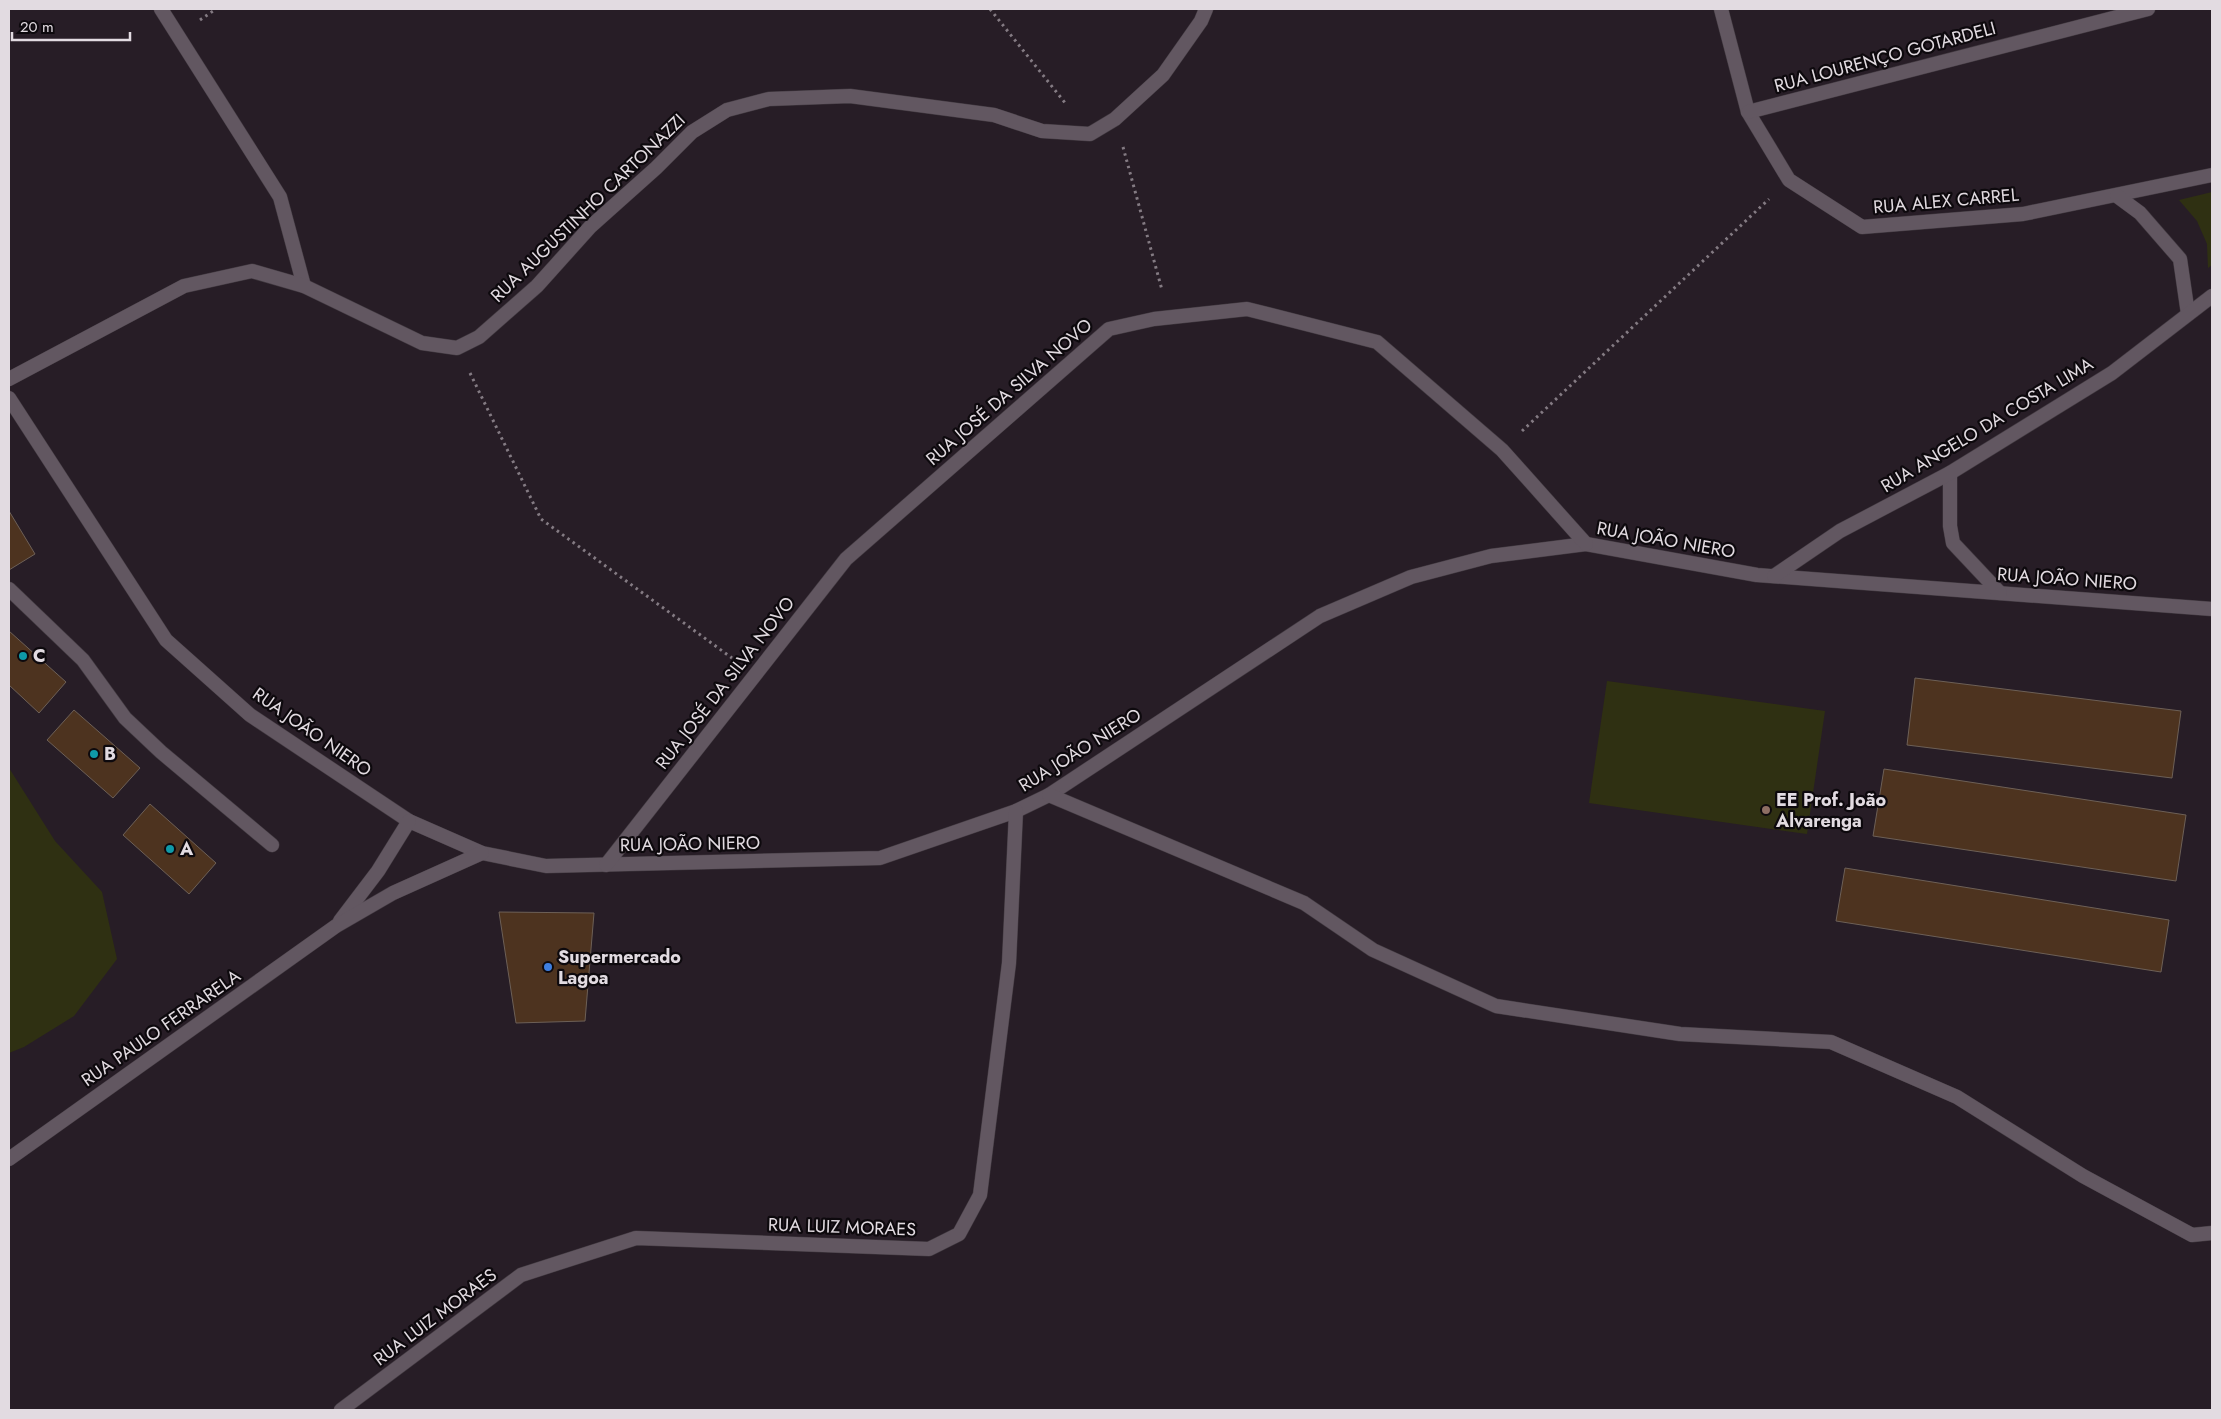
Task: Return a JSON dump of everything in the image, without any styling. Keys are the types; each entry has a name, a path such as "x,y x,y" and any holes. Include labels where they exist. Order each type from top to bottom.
{"street":[{"path":"160,9 280,197 304,286"},
{"path":"1090,134 1115,119 1164,75 1206,9"},
{"name":"RUA ALEX CARREL","path":"1721,9 1748,112 1789,180 1862,227 2023,214 2212,175"},
{"name":"RUA LOURENÇO GOTARDELI","path":"1748,112 2105,14 2148,9"},
{"name":"RUA AUGUSTINHO CARTONAZZI","path":"458,348 478,336 537,286 590,228 656,168 692,132 727,110 769,99 850,96 994,115 1042,131 1090,134"},
{"path":"2117,196 2140,213 2180,259 2188,314"},
{"path":"9,379 184,286 252,271 304,286 422,343 458,348"},
{"name":"RUA ANGELO DA COSTA LIMA","path":"1774,576 1840,531 1950,473 2112,373 2212,296"},
{"name":"RUA JOSÉ DA SILVA NOVO","path":"606,865 846,559 1110,329 1169,318 1247,309 1377,342 1502,450 1586,544"},
{"name":"RUA JOÃO NIERO","path":"9,398 166,640 250,715 409,820 482,854 546,866 880,858 1016,811 1049,795 1320,616 1411,577 1491,556 1586,544 1774,576 2212,609"},
{"path":"1950,473 1950,526 1953,543 2000,593"},
{"path":"9,589 83,660 125,718 161,752 272,846"},
{"path":"1049,795 1304,903 1373,950 1496,1006 1680,1034 1831,1042 1957,1097 2083,1176 2192,1235 2212,1233"},
{"name":"RUA LUIZ MORAES","path":"341,1410 521,1275 636,1238 929,1249 959,1234 980,1195 1008,963 1016,811"},
{"name":"RUA PAULO FERRARELA","path":"336,926 378,871 409,820"},
{"name":"RUA PAULO FERRARELA","path":"9,1159 336,926 393,893 482,854"}],"path":[{"path":"990,9 1090,134"},
{"path":"1115,119 1169,318"},
{"path":"1502,450 1789,180"},
{"path":"458,348 541,519 755,675"}],"shaded area":[{"path":"2212,192 2212,265 2208,268 2207,244 2197,221 2179,200"},
{"path":"1607,681 1825,711 1807,834 1589,803"},
{"path":"9,768 55,841 102,892 117,959 74,1016 24,1047 9,1053"}],"building":[{"path":"9,511 35,554 9,570"},
{"name":"C","path":"9,631 66,682 39,713 9,685"},
{"path":"1915,678 2181,711 2172,778 1907,745"},
{"name":"B","path":"74,710 140,768 113,798 47,740"},
{"path":"1884,769 2186,815 2176,881 1873,836"},
{"name":"A","path":"150,804 216,863 189,894 123,835"},
{"path":"1845,868 2169,920 2161,972 1836,921"},
{"name":"Supermercado Lagoa","path":"499,912 594,913 585,1021 516,1023"}],"place":[{"name":"C","path":"23,656"},
{"name":"B","path":"94,754"},
{"name":"EE Prof. João Alvarenga","path":"1766,810"},
{"name":"A","path":"170,849"},
{"name":"Supermercado Lagoa","path":"548,967"}]}
